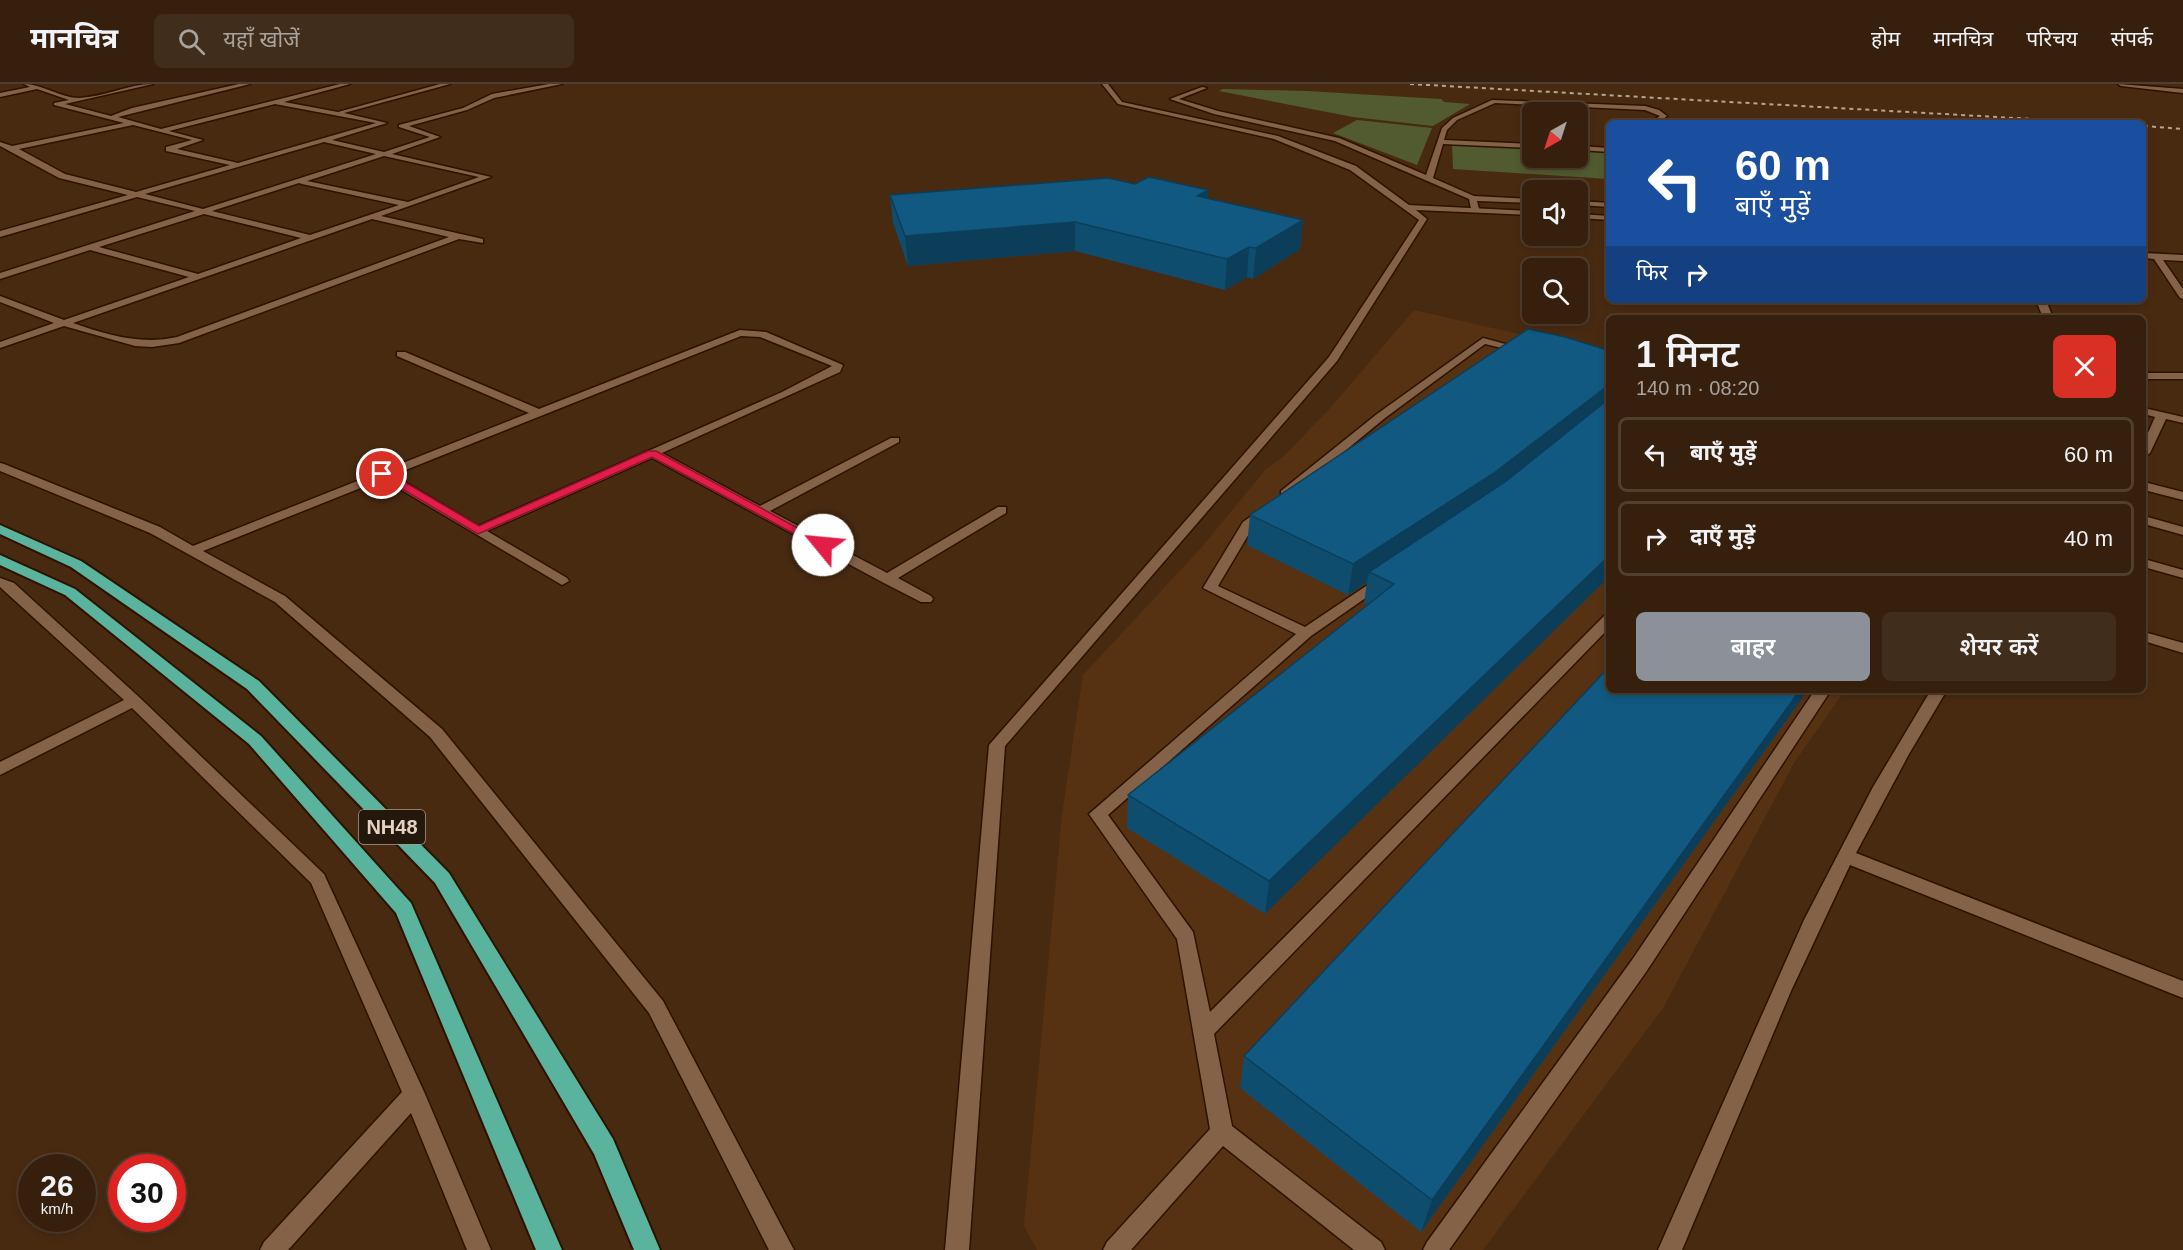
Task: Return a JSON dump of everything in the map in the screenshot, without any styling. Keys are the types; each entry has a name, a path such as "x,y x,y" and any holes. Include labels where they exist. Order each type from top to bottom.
{"highway":[{"name":"NH48","path":"0,529 76,564 253,685 442,878 604,1147 646,1250"},
{"name":"NH48","path":"0,559 70,592 255,740 404,909 549,1250"}],"street":[{"path":"150,84 56,104 200,140 169,149 238,165"},
{"path":"113,117 132,110 247,84"},
{"path":"161,131 347,84"},
{"path":"335,113 447,84"},
{"path":"401,126 465,109 492,96 559,84"},
{"path":"957,1250 997,745 1333,359 1423,219 1353,168 1276,137 1120,104 1105,84"},
{"path":"2121,84 2183,91"},
{"path":"0,95 36,85 77,99"},
{"path":"1204,88 1173,99 1216,113 1337,139 1473,198 1522,200"},
{"path":"1429,180 1444,129 1455,119 1494,101 1645,108 1657,111 1664,116 1658,120"},
{"path":"0,276 389,154 437,136 401,126 275,102"},
{"path":"12,148 133,123"},
{"path":"0,234 384,123"},
{"path":"0,345 487,177 324,140"},
{"path":"1439,142 1522,146"},
{"path":"0,144 12,148 62,176 311,238"},
{"path":"1588,149 1606,150"},
{"path":"301,182 408,204"},
{"path":"1473,198 1475,209"},
{"path":"1588,204 1606,205"},
{"path":"1406,207 1522,212"},
{"path":"373,217 480,241"},
{"path":"1588,217 1606,218"},
{"path":"10,221 23,227"},
{"path":"0,299 65,323 136,343 171,342 456,237"},
{"path":"92,247 200,277"},
{"path":"2146,256 2183,258"},
{"path":"2156,256 2183,296"},
{"path":"192,551 536,412 740,333 762,334 838,365 836,370 826,375 478,530"},
{"path":"1306,633 1210,588 1248,525 1381,416 1483,341 1540,354"},
{"path":"401,354 536,412"},
{"path":"2146,376 2183,376"},
{"path":"2146,411 2183,420"},
{"path":"2146,449 2162,415"},
{"path":"760,511 895,440"},
{"path":"652,453 926,599"},
{"path":"0,467 155,530 280,599 436,733 656,1007 782,1250"},
{"path":"382,474 562,581"},
{"path":"2146,487 2183,496"},
{"path":"887,579 1002,510"},
{"path":"2146,521 2183,531"},
{"path":"2146,564 2183,574"},
{"path":"1372,1250 1222,1132 1186,938 1098,814 1306,633 1394,573"},
{"path":"0,582 9,586 134,701 318,879 414,1094 479,1250"},
{"path":"1203,1032 1606,622"},
{"path":"2146,637 2183,648"},
{"path":"1435,1250 1639,966 1822,693"},
{"path":"1670,1250 1703,1178 1798,953 1906,742 1937,693"},
{"path":"0,769 134,701"},
{"path":"1847,857 2183,990"},
{"path":"272,1250 414,1094"},
{"path":"1115,1250 1222,1132"}],"shaded area":[{"path":"1414,310 1606,354 1606,693 1843,693 1794,763 1663,1008 1483,1250 1037,1250 1024,1226 1062,815 1083,675 1201,548 1267,468 1284,456 1332,406"}],"green space":[{"path":"1223,89 1307,91 1441,99 1444,102 1470,104 1433,126 1353,117 1219,91"},
{"path":"1357,120 1432,128 1417,165 1333,133"},
{"path":"1452,144 1522,147 1522,168 1588,168 1588,151 1606,152 1606,179 1453,169"}],"building":[{"path":"1149,177 1208,190 1197,196 1303,220 1256,248 1249,247 1227,259 1075,222 905,236 890,195 1108,178 1135,184"},
{"path":"1528,329 1606,350 1606,387 1494,473 1353,564 1250,515"},
{"path":"1606,401 1606,559 1269,881 1128,795 1394,584 1369,572 1505,482"},
{"path":"1606,670 1606,693 1798,693 1432,1200 1244,1056"}],"railway":[{"path":"1410,84 2051,120"},
{"path":"2146,126 2183,129"}],"route":[{"path":"382,474 478,530 652,453 823,545"}]}
